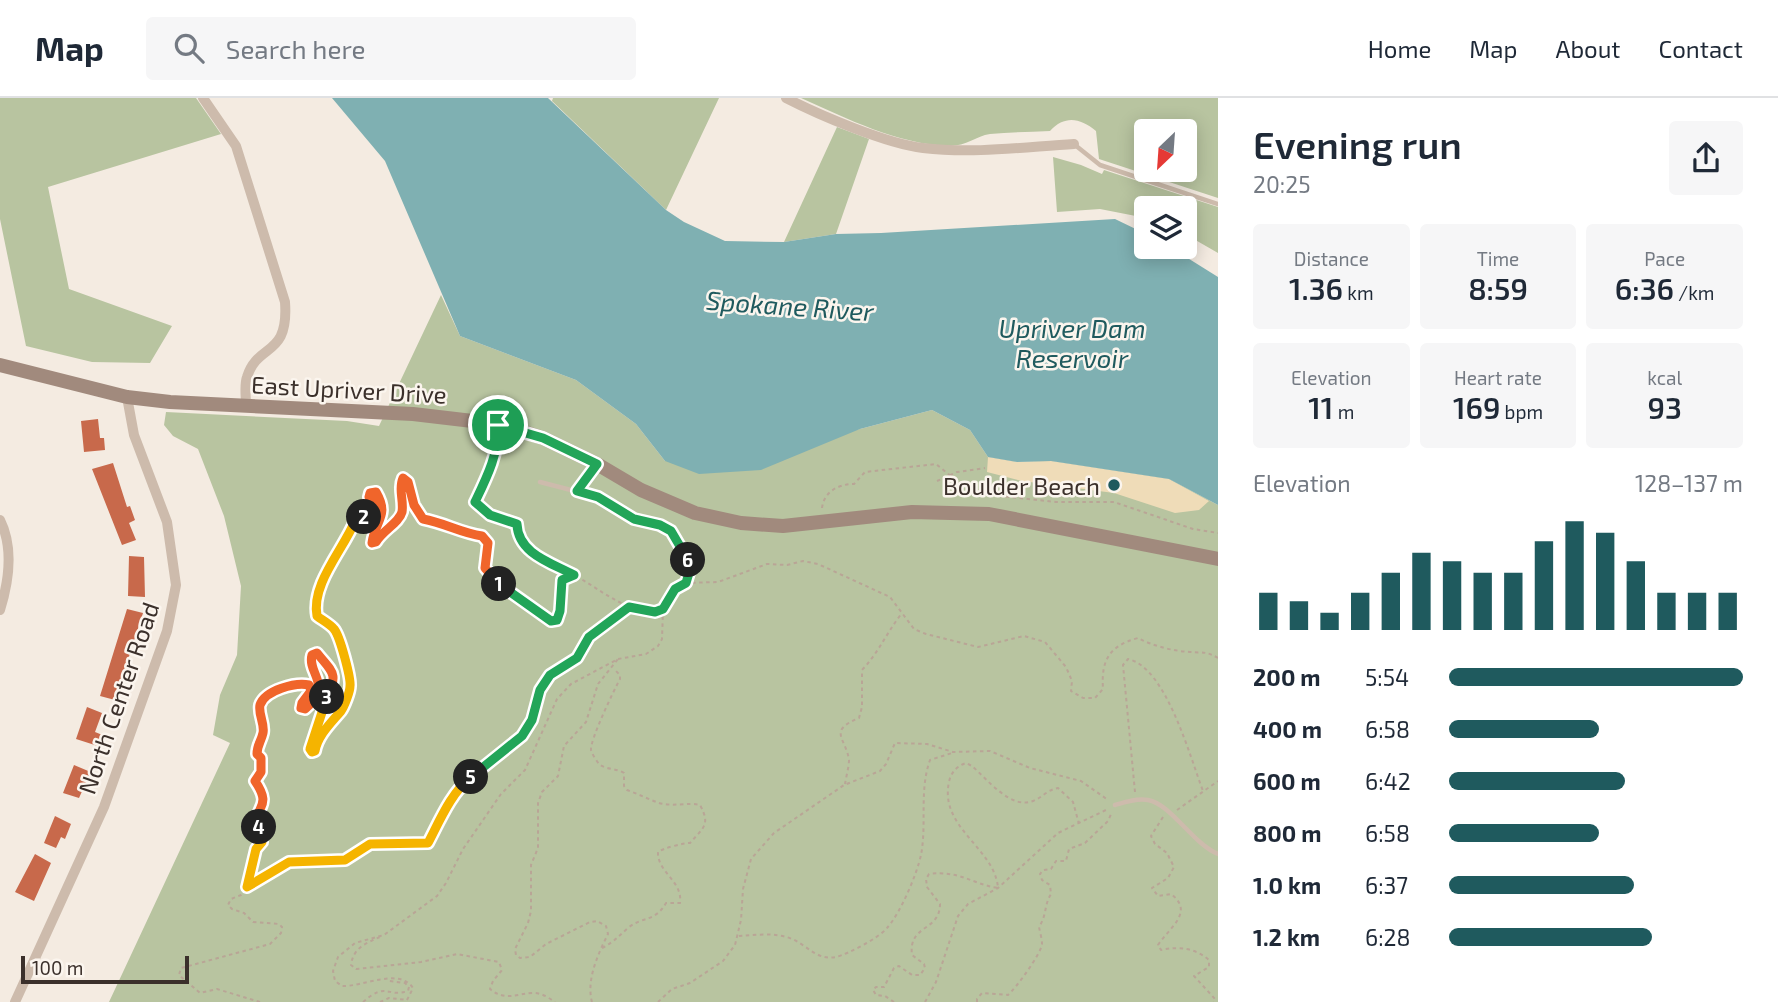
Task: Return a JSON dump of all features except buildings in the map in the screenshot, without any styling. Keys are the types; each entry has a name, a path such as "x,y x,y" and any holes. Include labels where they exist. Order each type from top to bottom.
{"main road":[{"name":"East Upriver Drive","path":"0,365 127,397 170,402 413,414 498,425 543,438 641,489 695,513 741,523 783,526 912,512 989,514 1218,559"}],"street":[{"path":"203,98 236,146 285,302 287,322 279,342 256,363 247,378 246,405"},
{"path":"786,98 885,139 920,148 960,150 1074,144"},
{"name":"North Center Road","path":"15,1002 104,807 167,631 176,585 167,522 134,435 127,397"},
{"path":"0,520 5,530 10,558 0,610"}],"lane":[{"path":"1074,144 1100,164 1218,204"},
{"path":"577,491 597,464"},
{"path":"540,482 598,497"},
{"path":"1115,804 1136,799 1161,805 1207,849 1218,854"}],"path":[{"path":"498,425 499,440 494,458 475,502 490,515 517,524 528,552 593,585 609,598 629,607 655,612 663,609"},
{"path":"822,523 823,500 831,490 844,484 854,484 865,472 936,464 948,476 972,488 1000,496 1056,502 1114,502 1192,529 1218,533"},
{"path":"937,481 985,467"},
{"path":"247,887 256,849 262,842 257,814 264,804 262,792 255,781 261,772 261,758 257,754 257,746 264,732 259,709 261,702 272,692 302,683 309,685 311,691 302,703 301,708 305,709 319,690 311,661 312,655 317,653 334,675 335,682 325,700 310,749 312,752 333,718 343,709 350,689 350,679 335,629 317,616 315,604 328,568 336,559 338,549 348,538 355,521 373,510 370,493 376,492 382,503 382,516 372,543 376,542 384,530 396,523 402,511 400,482 403,478 408,482 414,505 423,519 445,523 461,533 482,536 488,543 485,568 503,588 551,621 557,620 560,611 562,580 574,575"},
{"path":"598,497 634,519 660,525 671,531 691,566 686,583"},
{"path":"555,1002 532,992 513,999 495,993 491,989 493,981 503,966 499,962 457,954 421,962 356,969 351,964 352,957 359,947 384,934 437,896 470,838 501,794 525,770 557,699 571,684 618,659 646,654 658,646 662,639 663,609 675,589 686,583 718,583 767,564 787,565 803,561 818,564 890,597 914,629 926,634 978,647 1024,636 1045,642 1066,667 1072,681 1071,691 1083,698 1096,698 1103,689 1101,668 1108,656 1127,641 1139,638 1152,645 1189,652 1208,652 1218,659"},
{"path":"260,1002 216,989 200,993 179,975 181,968 270,944 281,933 282,927 279,924 253,922 244,913 232,909 228,905 231,899 289,862 345,860 370,844 428,843 443,813 463,783 522,736 532,720 540,690 550,675 577,658 589,637 629,607"},
{"path":"844,785 849,760 840,740 841,730 846,723 859,718 862,707 862,670 879,652 890,629 902,613"},
{"path":"592,1002 589,989 608,930 597,921 546,944 530,957 520,958 515,949 531,911 531,866 538,848 538,803 542,792 558,776 564,746 586,722 598,684 618,659"},
{"path":"1136,799 1123,665 1128,659 1136,661 1153,676 1175,717 1204,792"},
{"path":"601,948 614,942 631,925 659,915 666,903 680,903 677,885 659,861 658,852 664,848 690,844 705,827 706,818 700,805 695,803 682,806 659,803 627,790 624,786 624,773 600,765 591,752 592,736 600,727 612,692 620,679 620,675 613,668"},
{"path":"658,1002 672,989 690,983 723,961 736,945 743,888 751,859 774,833 844,785 880,771 895,743 927,744 953,752"},
{"path":"737,936 770,935 792,939 822,956 836,957 887,929 909,890 921,856 924,777 930,760 953,752 990,751 1030,768 1081,781 1115,804"},
{"path":"998,888 997,876 959,826 946,798 950,778 958,765 966,763 972,766 1013,801 1024,803 1034,800 1049,789 1058,788 1073,802 1079,824"},
{"path":"1214,1002 1210,991 1194,976 1209,967 1209,960 1200,953 1185,948 1161,950 1158,945 1164,935 1174,928 1181,909 1179,900 1171,894 1158,896 1152,888 1168,878 1174,867 1167,853 1155,844 1151,836 1164,815 1218,781"},
{"path":"925,1002 936,982 958,915 968,904 998,888 1058,833 1115,804"},
{"path":"977,1002 982,993 1008,995 1018,986 1021,976 1029,968 1042,945 1039,927 1046,916 1046,902 1051,894 1050,885 1042,880 1040,874 1043,870 1051,869 1056,861 1066,861 1069,849 1085,843 1108,821 1115,804"},
{"path":"894,1002 885,996 876,995 873,990 876,987 884,988 888,984 894,968 899,966 912,975 920,975 925,968 924,964 912,955 911,944 914,935 936,921 940,911 940,904 927,887 926,879 929,874 967,877 998,888"},
{"path":"380,1002 389,998 407,1000 413,988 409,982 399,978 342,986 335,981 333,971 338,957 355,943 384,934"},
{"path":"363,1002 382,989 403,993 408,991 409,987 405,983 384,980"}],"green space":[{"path":"0,98 196,98 221,134 48,187 69,289 172,326 150,363 92,362 26,346 0,219"},
{"path":"553,98 719,98 666,210 552,101"},
{"path":"801,98 1218,98 1218,198 1169,182 1197,182 1197,119 1134,119 1134,170 1099,159 1096,131 1073,120 1061,122 1050,131 990,134 949,146 911,141 855,122"},
{"path":"837,127 869,139 836,234 784,242"},
{"path":"1053,157 1102,174 1104,170 1134,180 1134,182 1184,196 1134,196 1134,216 1100,209 1057,212"},
{"path":"1197,200 1218,207 1218,253 1197,241"},
{"path":"441,295 460,336 576,380 636,424 665,461 860,429 932,410 970,430 988,457 1017,462 1051,461 1169,479 1218,505 1218,1002 109,1002 230,743 213,735 220,695 237,655 241,586 224,516 198,449 173,436 164,425 166,412 347,421 379,426"}],"sand":[{"name":"Boulder Beach","path":"988,457 1017,462 1051,461 1169,479 1209,501 1199,510 1175,513 1114,493 1022,481 987,472"}],"water":[{"name":"Upriver Dam Reservoir","path":"332,98 548,98 666,210 684,222 725,241 784,242 836,234 1115,219 1134,228 1134,259 1189,259 1218,277 1218,505 1169,479 1051,461 1017,462 988,457 970,430 932,410 860,429 761,470 699,474 665,461 636,424 576,380 460,336 385,161"}],"place":[{"name":"Boulder Beach","path":"1114,485"}],"route":[{"path":"498,425 543,438 597,464 577,491 598,497 634,519 660,525 671,531 691,566 686,583 675,589 663,609 655,612 629,607 589,637 577,658 550,675 540,690 532,720 522,736 463,783 443,813 428,843 370,844 345,860 289,862 247,887 256,849 262,842 257,814 264,804 262,792 255,781 261,772 261,758 257,754 257,746 264,732 259,709 261,702 272,692 302,683 309,685 311,691 302,703 301,708 305,709 319,690 311,661 312,655 317,653 334,675 335,682 325,700 310,749 312,752 333,718 343,709 350,689 350,679 335,629 317,616 315,604 328,568 336,559 338,549 348,538 355,521 373,510 370,493 376,492 382,503 382,516 372,543 376,542 384,530 396,523 402,511 400,482 403,478 408,482 414,505 423,519 445,523 461,533 482,536 488,543 485,568 503,588 551,621 557,620 562,580 574,575 528,552 517,524 490,515 475,502 494,458 499,440 498,425"}],"water label":[{"name":"Spokane River","path":"790,305"}]}
